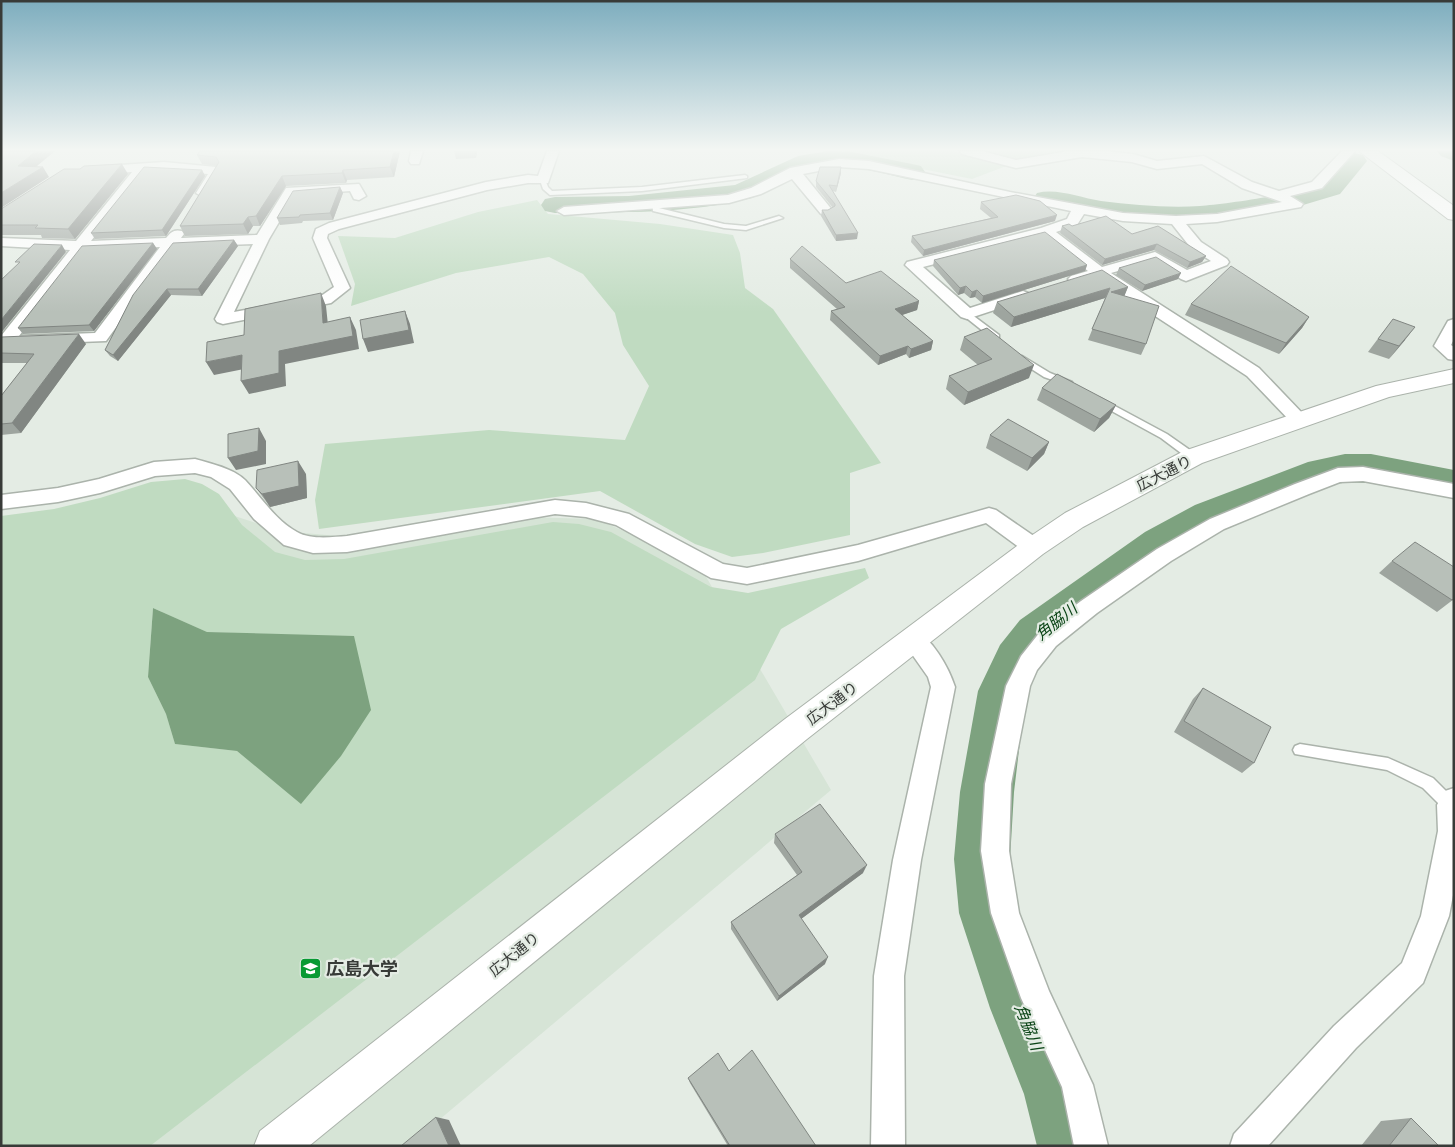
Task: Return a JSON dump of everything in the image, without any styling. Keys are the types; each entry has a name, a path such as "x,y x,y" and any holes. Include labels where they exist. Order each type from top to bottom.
{"street":[{"path":"113,205 6,340 100,338 187,219"},
{"path":"283,205 262,239 223,319 326,300 342,288 320,238 321,232 334,226 416,205"},
{"path":"564,211 648,205"},
{"path":"821,205 826,211"},
{"path":"1053,205 1123,217 1176,220 1217,218 1293,205"},
{"path":"1440,205 1454,215"},
{"path":"1033,293 967,314 912,265 1046,231 1072,222 1079,210"},
{"path":"1062,284 1155,256 1186,276 1222,262 1196,245 1176,220"},
{"path":"1046,231 1099,272 1253,372 1299,420"},
{"path":"1,242 80,246 262,239"},
{"path":"1454,324 1442,346 1454,355"},
{"name":"広大通り","path":"275,1146 796,729 1034,548 1074,520 1193,457 1384,391 1454,376"},
{"path":"1,502 58,495 100,486 154,469 195,466 217,472 236,484 261,514 291,539 313,545 347,544 555,507 586,510 622,519 719,572 746,576 858,553 988,515 1034,548"},
{"path":"1091,1146 1076,1084 1036,998 1005,913 995,851 998,784 1018,686 1029,664 1048,639 1089,607 1164,555 1217,524 1302,489 1338,475 1363,474 1454,491"},
{"path":"888,1146 889,976 907,860 943,687 939,673 914,640"},
{"path":"1246,1146 1345,1037 1413,973 1435,916 1451,831 1452,802"}],"lane":[{"path":"655,205 656,209 692,216 724,226 746,228 779,218"},
{"path":"967,314 1002,343"},
{"path":"1017,355 1031,366 1073,386"},
{"path":"1089,395 1164,436 1193,457"},
{"path":"1300,750 1388,764 1428,783 1452,802"}],"shaded area":[{"path":"515,205 541,205 548,214 660,224 733,235 740,253 745,288 773,309 881,463 850,473 850,535 763,553 732,557 695,544 600,491 319,529 315,500 325,444 489,430 625,440 649,386 623,345 615,313 583,274 549,257 456,273 351,306 355,284 338,236 395,238 478,212"},
{"name":"広島大学","path":"185,479 202,484 219,494 242,525 275,552 305,560 344,559 553,522 579,524 611,532 711,587 748,593 865,568 869,578 781,629 755,680 150,1146 1,1146 1,516 54,509 100,498 151,482","holes":["153,608 207,632 354,637 301,803 237,751 175,744 166,714 148,677"]},
{"name":"広島大学","path":"195,503 280,531 385,540 460,532 521,517 596,519 698,563 831,790 408,1146 1,1146"},
{"path":"153,608 207,632 354,636 371,710 341,756 301,804 237,751 175,744 166,714 148,677"}],"building":[{"path":"8,205 88,205 68,229 35,228 38,225 1,225 1,209"},
{"path":"114,205 179,205 162,230 91,233"},
{"path":"193,205 263,205 256,216 248,217 243,224 180,226"},
{"path":"285,205 333,205 330,213 277,218"},
{"path":"841,205 858,233 836,235 822,210 828,210"},
{"path":"984,205 1044,205 1057,215 924,250 912,236 998,217"},
{"path":"1106,216 1132,234 1158,226 1206,256 1190,262 1157,244 1105,259 1062,226 1069,224 1072,226"},
{"path":"1045,232 1087,265 983,296 977,290 972,292 966,286 960,288 934,260"},
{"path":"234,240 198,289 167,289 113,355 105,350 133,295 173,243"},
{"path":"153,243 89,325 18,328 82,246"},
{"path":"34,244 62,245 1,320 1,280 20,262 15,262"},
{"path":"802,246 846,283 881,271 919,301 895,309 933,341 911,349 908,346 880,356 831,311 845,307 790,259"},
{"path":"1156,257 1181,273 1145,285 1119,268"},
{"path":"1231,266 1309,317 1286,343 1191,304"},
{"path":"1102,270 1128,287 1111,292 1159,306 1146,344 1092,329 1110,288 1014,317 997,302"},
{"path":"321,293 323,323 350,317 353,336 279,351 279,373 241,381 242,355 206,362 207,342 244,335 245,309"},
{"path":"405,311 409,330 363,339 360,320"},
{"path":"1393,319 1415,327 1399,346 1378,339"},
{"path":"987,328 1034,365 968,392 949,376 992,359 964,337"},
{"path":"79,334 12,423 1,424 1,396 34,354 1,353 1,337"},
{"path":"1057,374 1116,405 1100,419 1042,388"},
{"path":"1008,419 1049,442 1032,458 990,435"},
{"path":"259,428 258,451 228,458 228,434"},
{"path":"298,461 299,486 262,494 256,488 257,470"},
{"path":"1415,542 1454,567 1454,599 1452,600 1392,561"},
{"path":"1203,688 1271,727 1254,763 1184,721"},
{"path":"820,804 867,865 799,915 828,957 779,996 731,922 802,872 775,834"},
{"path":"752,1050 816,1146 730,1146 688,1078 718,1053 729,1071"},
{"path":"436,1117 449,1146 401,1146"},
{"path":"1411,1118 1439,1146 1389,1146"}],"waterway":[{"path":"555,205 590,205"},
{"path":"1076,205 1100,209 1173,216 1203,214 1264,205"},
{"name":"角脇川","path":"1071,1146 1057,1094 1021,1008 988,913 982,859 987,792 995,728 1002,691 1017,659 1036,634 1099,587 1160,543 1210,516 1322,472 1345,468 1371,468 1454,484"}],"place":[{"name":"広島大学","path":"310,968"}]}
